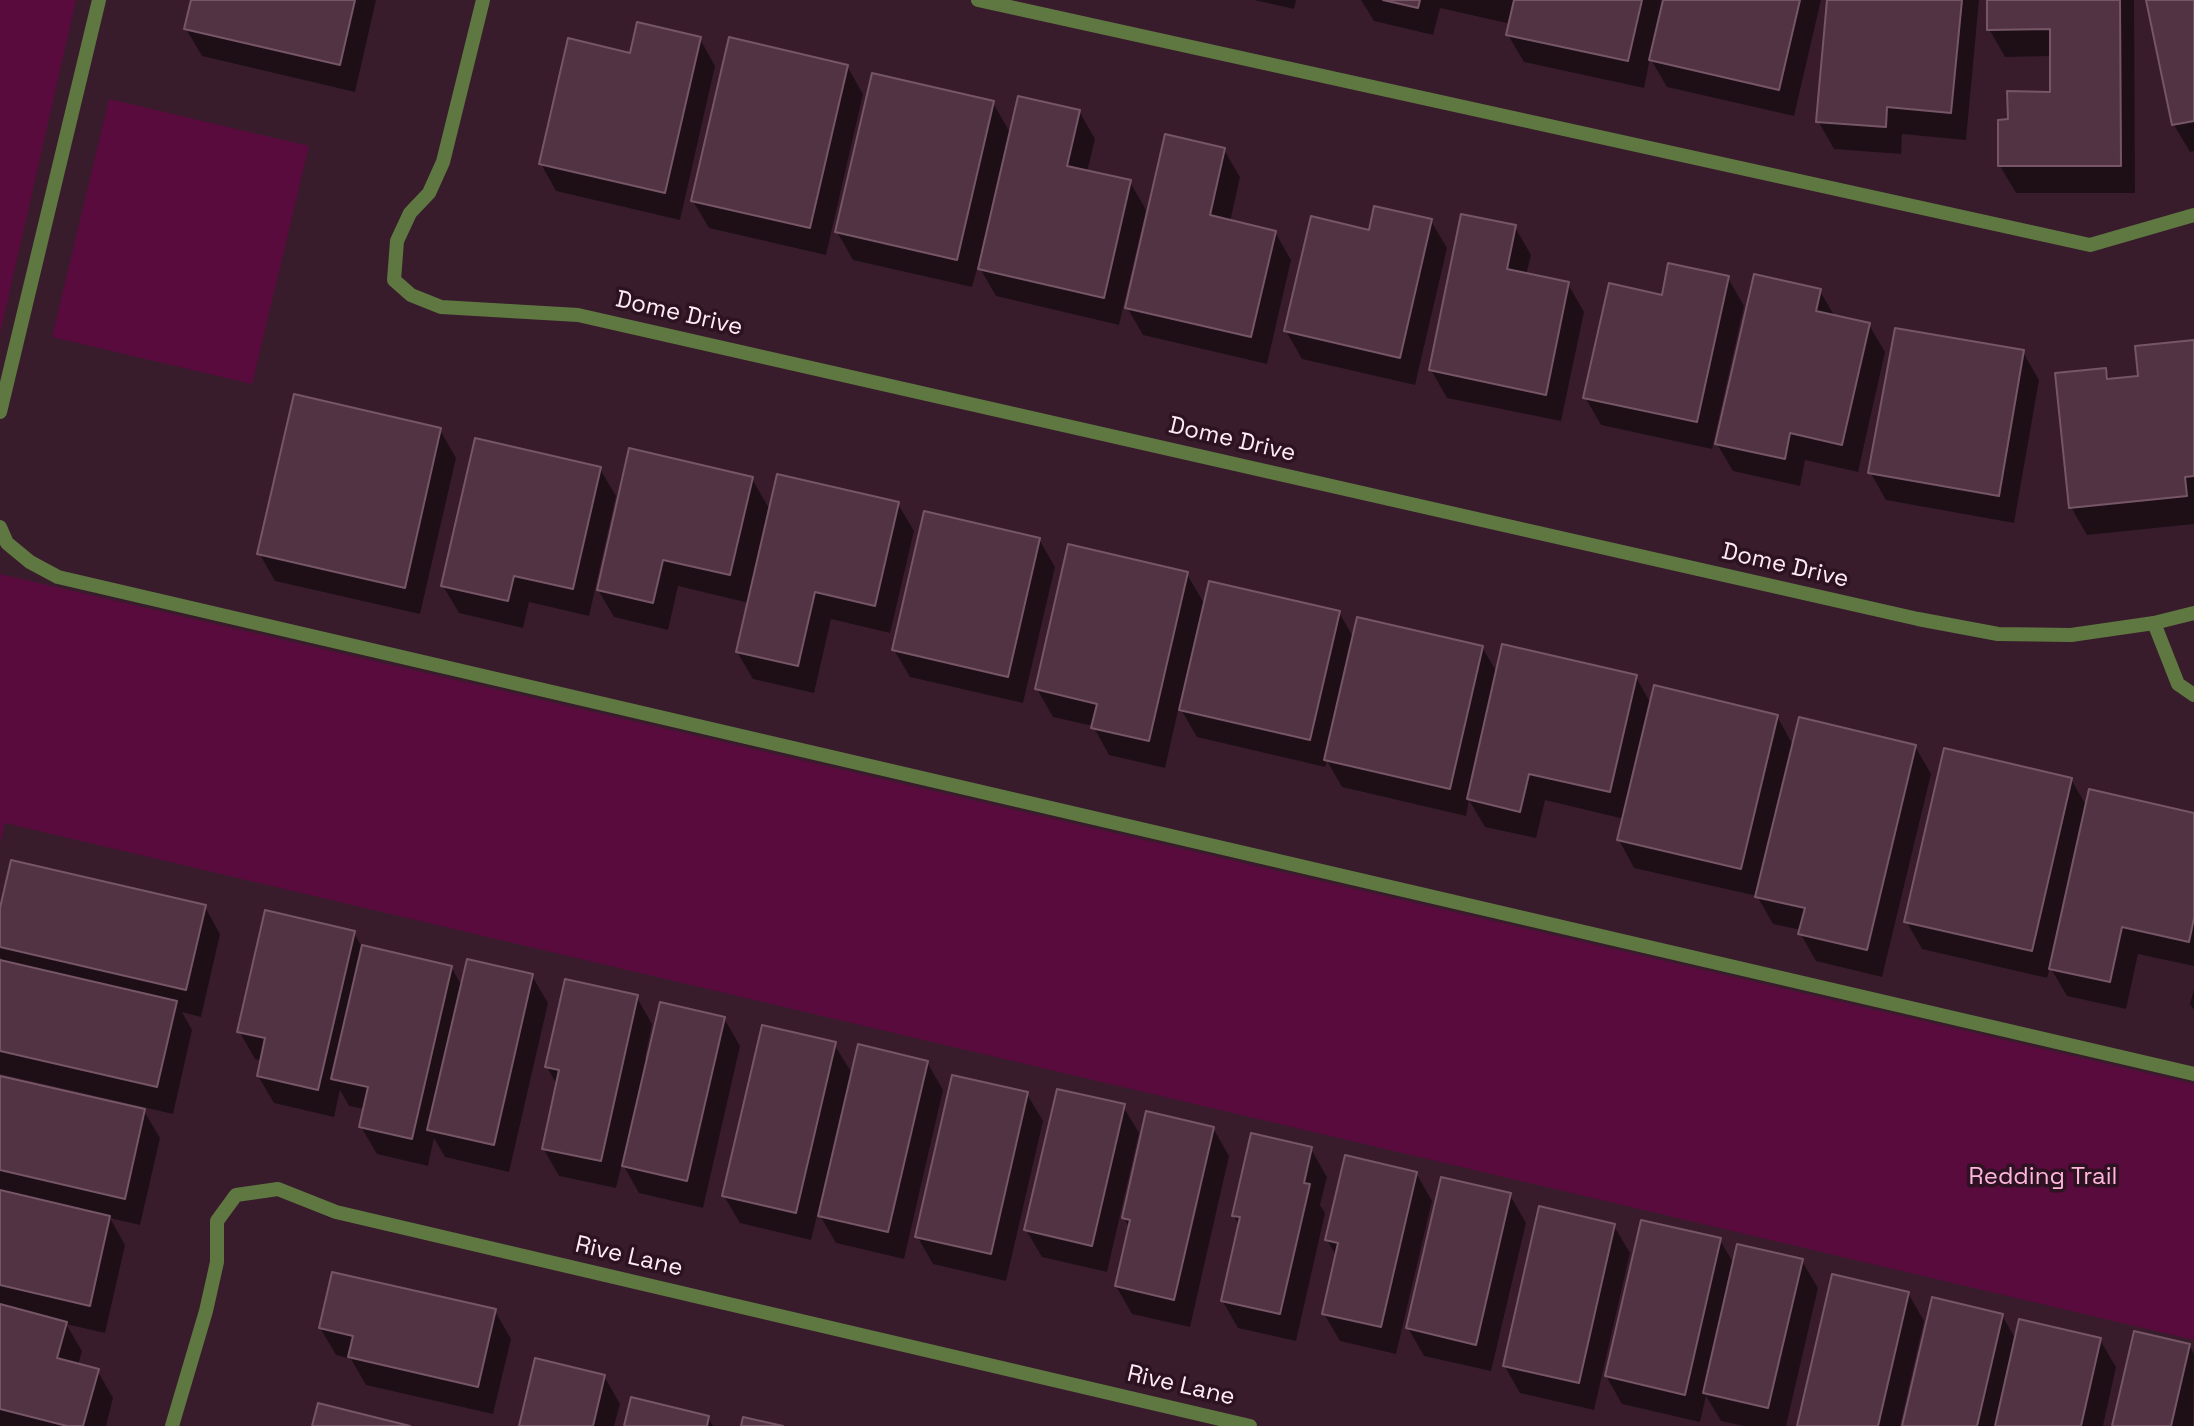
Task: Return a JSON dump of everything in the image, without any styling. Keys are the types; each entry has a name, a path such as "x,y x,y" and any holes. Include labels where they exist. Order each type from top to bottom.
{"street":[{"path":"0,412 99,0"},
{"name":"Dome Drive","path":"482,0 443,162 429,194 410,213 397,241 394,280 411,295 441,307 578,314 1997,634 2071,635 2154,623 2194,613"},
{"path":"978,0 2090,245 2194,215"},
{"path":"0,527 7,542 30,562 58,577 2194,1074"},
{"path":"2154,623 2178,684 2194,695"},
{"name":"Rive Lane","path":"172,1426 206,1311 217,1262 217,1221 236,1195 278,1189 336,1212 1250,1426"}],"green space":[{"path":"0,0 76,0 0,334"},
{"path":"109,99 309,146 252,384 52,337"},
{"name":"Redding Trail","path":"0,574 2194,1084 2194,1340 5,823 0,843"}],"building":[{"path":"191,0 355,0 340,65 184,29"},
{"path":"1383,0 1420,0 1418,8"},
{"path":"1514,0 1642,0 1628,61 1506,35"},
{"path":"1663,0 1800,0 1779,90 1649,60"},
{"path":"1827,0 1962,0 1951,113 1887,107 1886,127 1816,122"},
{"path":"1987,0 2120,0 2121,166 1998,166 1998,120 2008,119 2007,91 2050,92 2050,29 1987,30"},
{"path":"2146,0 2194,0 2194,121 2172,125"},
{"path":"637,22 701,37 665,193 539,164 568,38 630,53"},
{"path":"729,37 848,65 810,228 691,201"},
{"path":"872,73 994,101 957,260 835,232"},
{"path":"1018,96 1080,110 1067,166 1131,180 1104,298 978,269"},
{"path":"1165,134 1225,148 1210,215 1276,231 1251,337 1125,308"},
{"path":"1374,206 1432,219 1400,358 1284,331 1311,216 1369,230"},
{"path":"1461,214 1516,225 1507,269 1569,282 1546,395 1429,370"},
{"path":"1668,263 1729,276 1697,422 1583,398 1609,283 1662,295"},
{"path":"1754,274 1821,289 1816,311 1870,323 1842,445 1790,433 1785,459 1715,444"},
{"path":"1895,328 2024,350 1999,496 1868,473"},
{"path":"2194,340 2194,476 2185,477 2187,496 2069,508 2055,373 2106,368 2107,379 2138,376 2135,346"},
{"path":"294,394 441,428 405,588 257,554"},
{"path":"475,438 601,467 573,589 514,576 508,601 441,586"},
{"path":"629,448 753,477 730,575 663,560 653,603 597,590"},
{"path":"777,474 899,502 875,606 815,592 798,666 736,652"},
{"path":"924,511 1040,538 1008,677 892,650"},
{"path":"1068,544 1188,572 1149,741 1091,728 1097,704 1035,689"},
{"path":"1209,581 1340,611 1310,740 1179,710"},
{"path":"1357,617 1483,646 1450,789 1324,760"},
{"path":"1502,644 1637,675 1610,792 1529,774 1520,812 1467,799"},
{"path":"1654,685 1778,715 1741,869 1617,840"},
{"path":"1799,717 1916,745 1867,950 1798,934 1805,908 1755,897"},
{"path":"1944,748 2072,778 2032,951 1904,922"},
{"path":"2089,789 2194,813 2194,918 2189,942 2122,927 2110,982 2049,969"},
{"path":"11,860 206,905 186,990 0,947 0,908"},
{"path":"265,910 355,931 318,1090 257,1076 265,1038 237,1032"},
{"path":"362,945 452,966 412,1139 359,1127 368,1087 331,1079"},
{"path":"467,959 533,974 494,1145 427,1130"},
{"path":"0,960 177,1001 157,1087 0,1051"},
{"path":"565,979 638,995 601,1161 542,1149 559,1070 545,1067"},
{"path":"660,1002 725,1017 687,1181 622,1166"},
{"path":"762,1025 836,1042 796,1213 722,1196"},
{"path":"858,1044 928,1061 888,1232 818,1216"},
{"path":"952,1075 1028,1092 991,1254 915,1237"},
{"path":"0,1076 145,1109 125,1199 0,1170"},
{"path":"1057,1089 1125,1104 1092,1246 1024,1230"},
{"path":"1146,1111 1214,1127 1174,1300 1115,1286 1130,1220 1122,1218"},
{"path":"1251,1133 1312,1147 1304,1183 1310,1184 1280,1314 1221,1301 1240,1217 1232,1216"},
{"path":"1345,1155 1417,1172 1381,1327 1322,1314 1338,1243 1325,1240"},
{"path":"1441,1177 1511,1193 1476,1345 1406,1328"},
{"path":"0,1190 110,1216 90,1306 0,1285"},
{"path":"1539,1206 1615,1224 1579,1383 1503,1366"},
{"path":"1641,1220 1721,1238 1685,1395 1605,1376"},
{"path":"1737,1244 1803,1259 1768,1408 1703,1393"},
{"path":"332,1272 496,1309 478,1387 348,1357 353,1336 319,1328"},
{"path":"1832,1274 1909,1292 1878,1426 1797,1426"},
{"path":"1932,1297 2003,1314 1977,1426 1902,1426"},
{"path":"0,1304 67,1322 57,1358 99,1369 83,1426 67,1426 0,1409"},
{"path":"2019,1319 2101,1338 2081,1426 1995,1426"},
{"path":"2134,1331 2190,1344 2171,1426 2112,1426"},
{"path":"535,1358 605,1375 593,1426 519,1426"},
{"path":"631,1397 709,1416 707,1426 624,1426"},
{"path":"318,1403 410,1426 312,1426"},
{"path":"743,1417 783,1426 741,1426"}]}
